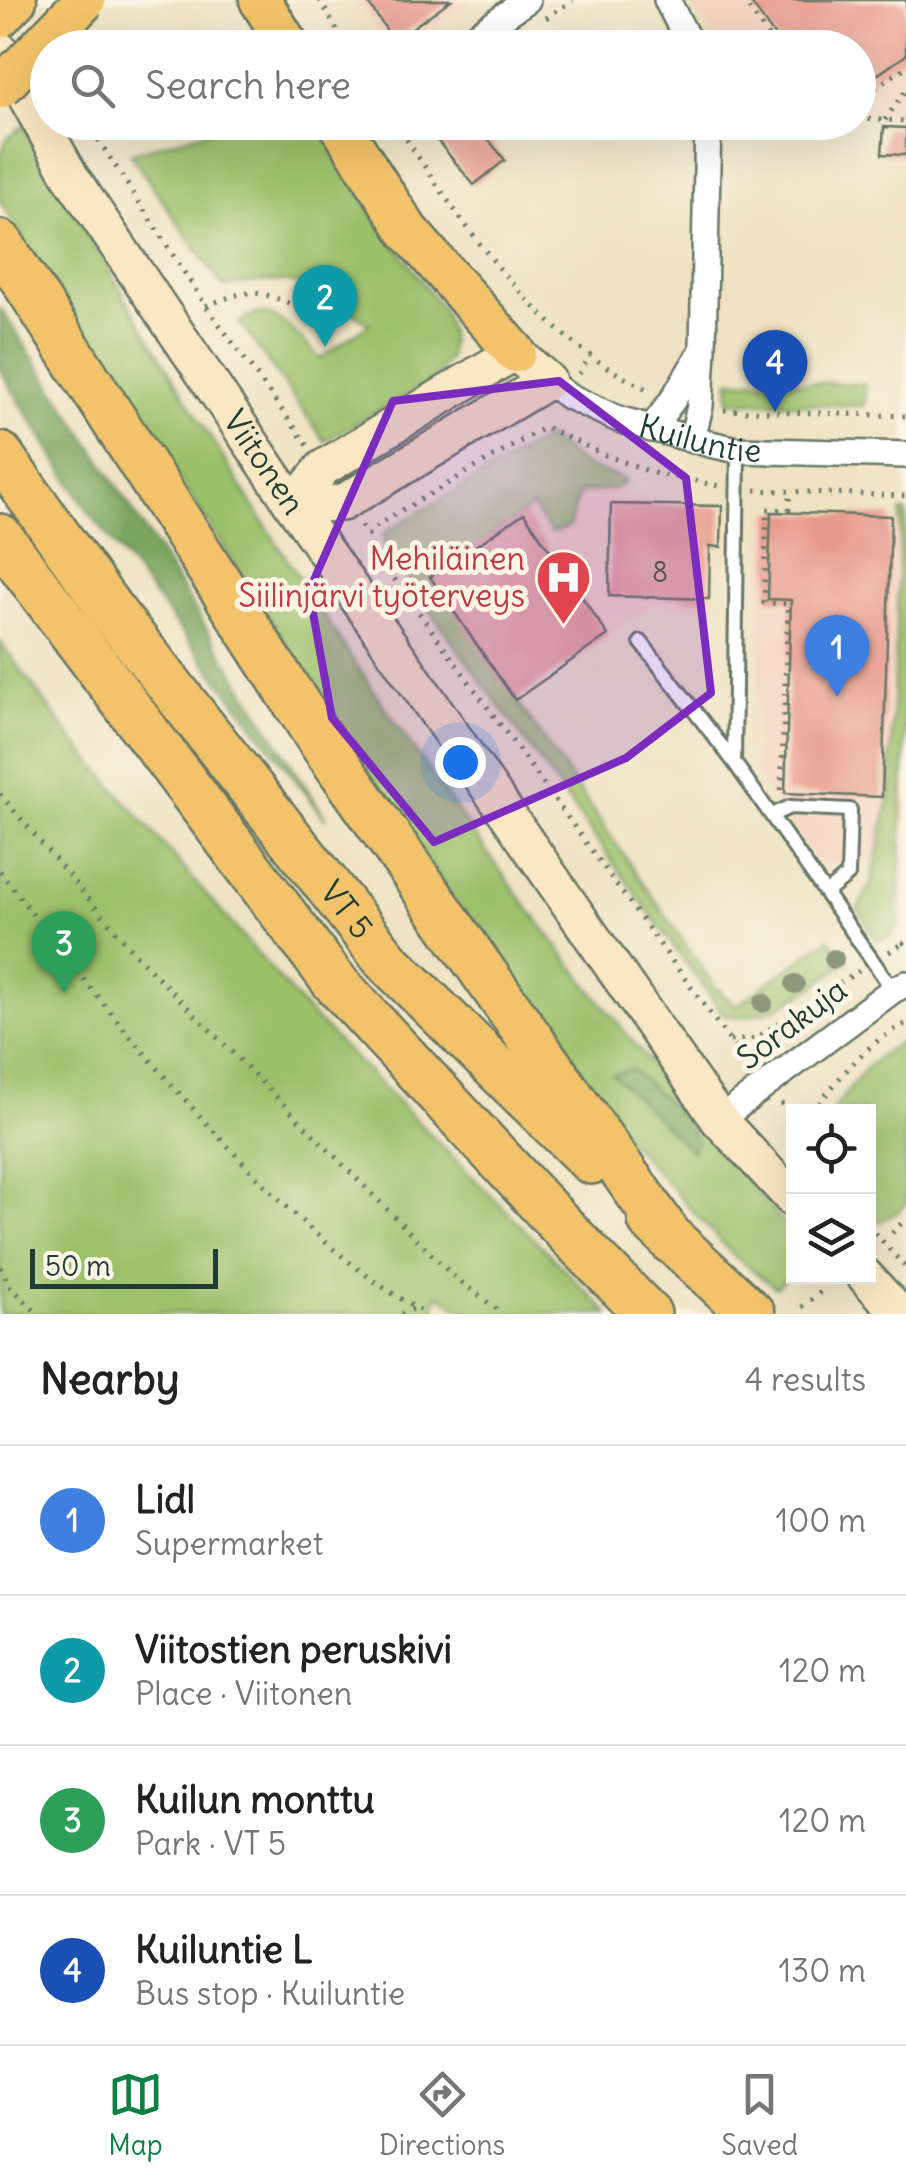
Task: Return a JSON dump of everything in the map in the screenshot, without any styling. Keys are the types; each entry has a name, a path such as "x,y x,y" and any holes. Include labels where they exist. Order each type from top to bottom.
{"highway":[{"path":"0,243 318,737 673,1242"},
{"name":"VT 5","path":"0,455 110,610 386,960 673,1242 752,1314"},
{"name":"VT 5","path":"0,537 334,981 648,1314"}],"main road":[{"path":"0,17 16,0"},
{"path":"57,30 86,0"},
{"path":"260,0 279,30"},
{"name":"Viitonen","path":"0,50 30,104"},
{"path":"0,88 30,57"},
{"name":"Viitonen","path":"50,140 71,177 293,505 720,1120 788,1194"},
{"path":"293,505 324,468 515,352 408,231 353,140"},
{"name":"Kuiluntie","path":"515,352 548,381"},
{"path":"293,505 342,503 548,381"},
{"path":"872,1284 900,1314"}],"street":[{"path":"484,30 527,0"},
{"path":"668,0 683,30"},
{"path":"692,440 700,406 708,140"},
{"path":"651,430 703,348"},
{"name":"Kuiluntie","path":"548,381 566,395 651,430 738,450 906,455"},
{"name":"Sorakuja","path":"720,1120 900,987"}],"lane":[{"path":"734,762 738,450"},
{"path":"641,642 734,762 875,962 900,987"},
{"path":"772,816 790,808 850,810 848,875 826,893"}],"path":[{"path":"320,0 337,30"},
{"path":"743,0 764,30"},
{"path":"876,88 906,67"},
{"path":"886,120 906,90"},
{"path":"876,120 906,121"},
{"path":"98,140 206,306 324,468"},
{"path":"407,140 442,193 533,306 590,356 672,401"},
{"path":"206,306 256,291 297,307"},
{"path":"700,406 718,410 906,416"},
{"path":"368,535 382,522 545,427 604,456 654,473 738,489 906,496"},
{"path":"782,790 788,604 764,603 767,510 789,510 790,492"},
{"path":"342,503 730,1040 786,1110"},
{"path":"0,794 136,955 451,1274 503,1314"},
{"path":"0,871 115,1019 198,1115 281,1202 375,1283 426,1314"},
{"path":"730,1040 756,1038 905,944"},
{"path":"820,1104 843,1073 886,1033 906,1024"},
{"path":"892,1233 906,1219"},
{"path":"876,1234 906,1268"},
{"path":"0,1268 11,1287 38,1314"},
{"path":"802,1307 825,1288"},
{"path":"401,1314 415,1308"}],"highlighted area":[{"path":"559,381 686,478 711,693 626,758 434,842 332,718 309,591 393,401"}],"shaded area":[{"path":"356,0 473,0 430,30 376,30"},
{"path":"689,0 906,0 906,116 876,114 876,30 709,30"},
{"path":"555,458 675,511 717,512 714,609 652,606 508,708 411,559"},
{"path":"765,513 906,519 895,864 816,862 755,773"}],"green space":[{"path":"24,125 232,472 397,725 577,971 786,1226 786,1279 776,1288 734,1256 605,1115 490,958 0,202 0,157 6,140"},
{"path":"176,140 327,140 371,211 444,312 450,337 449,358 432,380 325,441 240,323 251,315 273,316 294,331 320,359 369,324 332,298 301,284 268,281 223,287 130,154"},
{"path":"0,308 97,454 326,819 86,508 0,370"},
{"path":"730,380 865,384 864,406 729,401"},
{"path":"547,437 585,466 626,480 617,488 579,493 569,527 551,533 532,507 431,577 715,987 736,1006 829,939 849,961 774,1009 758,1014 724,1015 386,550 385,532"},
{"path":"901,512 906,512 906,710 899,923 888,938 876,940 858,909 872,881 889,799"},
{"path":"0,642 74,741 305,1009 609,1314 469,1314 438,1294 434,1314 0,1314"},
{"path":"906,1041 906,1205 880,1222 876,1217 876,1104 838,1104 874,1061"},
{"path":"632,1069 687,1122 696,1141 692,1152 612,1074"}],"building":[{"path":"366,0 451,0 409,30 386,30"},
{"path":"749,0 906,0 906,55 876,76 876,30 770,30"},
{"path":"884,127 906,128 906,155 882,154"},
{"path":"437,140 489,140 505,160 474,185"},
{"path":"611,504 722,506 721,547 710,546 709,599 609,596"},
{"path":"771,512 891,516 882,797 785,793 791,600 768,599"},
{"path":"524,513 608,635 515,700 430,577"}],"place":[{"name":"Viitostien peruskivi","path":"325,347"},
{"name":"Kuiluntie L","path":"775,412"},
{"name":"Mehiläinen Siilinjärvi työterveys","path":"564,626"},
{"name":"Lidl","path":"837,697"},
{"name":"Kuilun monttu","path":"64,993"}]}
